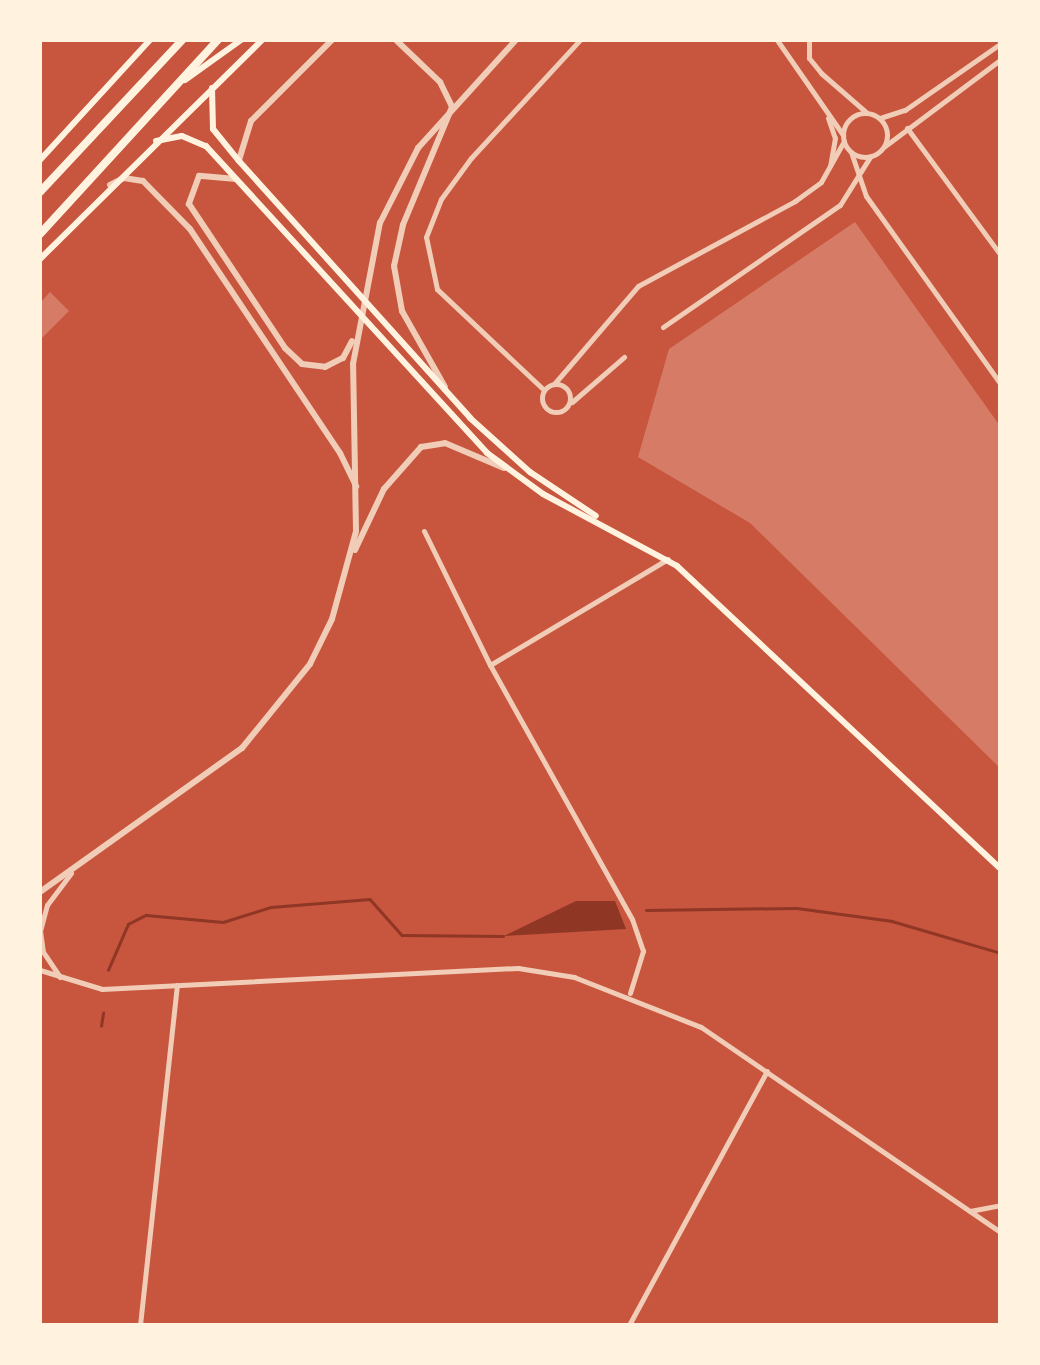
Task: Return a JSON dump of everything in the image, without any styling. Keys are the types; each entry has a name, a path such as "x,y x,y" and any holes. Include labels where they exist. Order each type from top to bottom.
{"highway":[{"path":"40,192 182,40"},
{"path":"40,234 218,40"}],"main road":[{"path":"40,160 150,40"},
{"path":"178,84 241,40"},
{"path":"40,258 110,185 262,40"},
{"path":"212,88 213,128 239,162 450,396 514,459 610,525"},
{"path":"156,141 174,136 198,142 236,179 442,410 504,468 668,559 1000,868"}],"street":[{"path":"239,162 251,122 332,40"},
{"path":"350,560 358,492 356,336 368,271 396,183 452,107 516,40"},
{"path":"580,40 471,158 440,199 426,237 437,289 513,365 544,390 550,411 570,404 624,357"},
{"path":"777,40 844,138 859,179 1000,383"},
{"path":"809,40 810,58 821,74 868,113 880,118 887,129 884,146"},
{"path":"401,41 440,82 452,107 403,225 394,266 402,311 450,396"},
{"path":"880,118 905,110 1000,44"},
{"path":"663,327 840,204 870,156 1000,60"},
{"path":"822,106 834,138 822,182"},
{"path":"544,390 554,384 638,286 774,214 822,182 850,118 868,113"},
{"path":"907,128 1000,254"},
{"path":"851,152 870,156"},
{"path":"236,179 199,176 189,204 285,348 302,364 325,367 342,358 356,336"},
{"path":"110,185 124,178 144,181 190,229 340,452 358,492"},
{"path":"554,384 568,389 570,404"},
{"path":"40,888 188,791 264,726 322,642 350,560 384,490 421,447 445,443 504,468"},
{"path":"424,531 490,665 632,920 643,951 630,993"},
{"path":"490,665 668,559"},
{"path":"62,980 43,952 40,931 47,905 74,869"},
{"path":"40,970 62,980 116,989 518,968 630,993 701,1027 1000,1232"},
{"path":"140,1325 177,985"},
{"path":"629,1325 767,1071"},
{"path":"970,1211 1000,1205"}],"shaded area":[{"path":"576,901 615,901 626,929 504,936"}],"building":[{"path":"855,222 1000,426 1000,768 750,523 638,457 669,349"},
{"path":"50,292 69,311 40,340 40,303"}],"waterway":[{"path":"108,970 128,924 146,915 223,922 271,907 370,899 402,935 503,936"},
{"path":"646,910 797,908 892,921 997,952"},
{"path":"101,1026 103,1013"}]}
